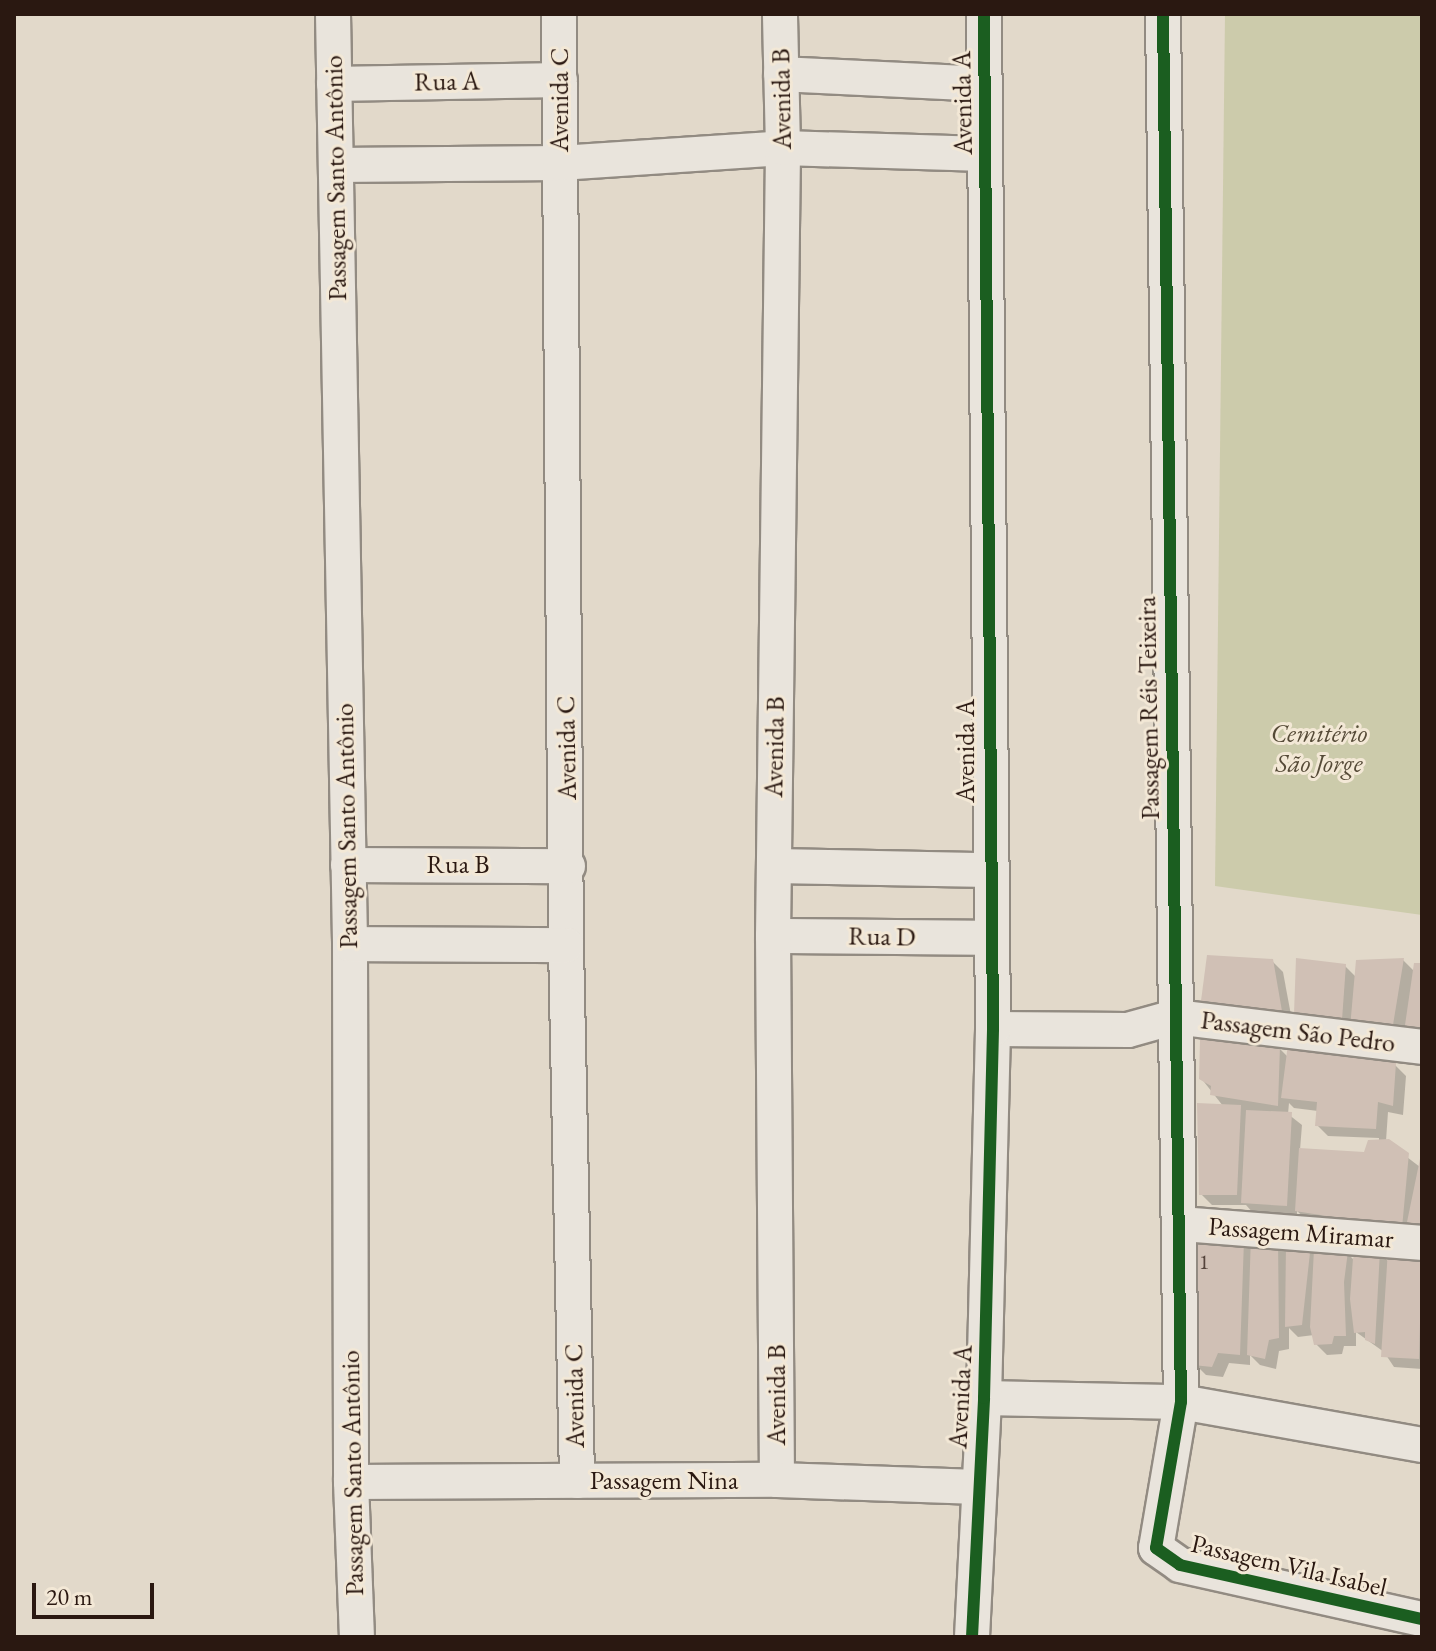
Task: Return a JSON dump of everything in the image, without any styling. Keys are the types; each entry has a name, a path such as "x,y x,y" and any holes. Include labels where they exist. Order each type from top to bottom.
{"street":[{"name":"Passagem Santo Antônio","path":"333,14 350,944 351,1482 357,1637"},
{"name":"Avenida C","path":"559,14 568,866 566,945 577,1481"},
{"name":"Avenida B","path":"777,1480 773,936 783,148 780,14"},
{"name":"Avenida A","path":"972,1637 984,1398 993,1029 989,870 984,14"},
{"name":"Passagem Réis Teixeira","path":"1163,14 1181,1402"},
{"path":"781,74 984,84"},
{"name":"Rua A","path":"334,84 560,80"},
{"path":"336,165 560,163 783,148 985,154"},
{"name":"Rua B","path":"348,865 568,866"},
{"path":"774,866 989,870"},
{"name":"Rua D","path":"773,936 991,938"},
{"path":"350,944 566,945"},
{"path":"993,1029 1128,1030 1175,1017"},
{"name":"Passagem São Pedro","path":"1175,1017 1422,1047"},
{"name":"Passagem Miramar","path":"1181,1224 1422,1243"},
{"path":"984,1398 1181,1402 1422,1445"},
{"name":"Passagem Vila Isabel","path":"1181,1402 1156,1548 1162,1555 1180,1565 1422,1619"},
{"name":"Passagem Nina","path":"351,1482 777,1480 978,1487"}],"green space":[{"name":"Cemitério São Jorge","path":"1225,14 1422,14 1422,915 1215,886"}],"building":[{"path":"1207,955 1273,959 1283,1017 1201,1001"},
{"path":"1296,958 1346,964 1342,1020 1294,1014"},
{"path":"1404,958 1392,1031 1350,1028 1356,960"},
{"path":"1414,963 1422,963 1422,1033 1404,1032"},
{"path":"1219,1030 1280,1046 1278,1106 1210,1095 1211,1086 1199,1079 1200,1040"},
{"path":"1288,1044 1345,1047 1396,1063 1393,1106 1378,1102 1376,1129 1315,1126 1317,1102 1281,1098"},
{"path":"1197,1103 1241,1105 1237,1195 1199,1195"},
{"path":"1246,1110 1292,1112 1287,1206 1241,1203"},
{"path":"1389,1139 1409,1153 1402,1228 1295,1211 1299,1148 1364,1152 1368,1140"},
{"path":"1422,1154 1422,1226 1407,1222"},
{"path":"1191,1233 1244,1240 1240,1355 1218,1353 1212,1367 1193,1365"},
{"path":"1251,1236 1278,1238 1279,1338 1269,1340 1265,1359 1247,1355"},
{"path":"1286,1242 1311,1244 1302,1325 1285,1327"},
{"path":"1362,1248 1380,1250 1375,1344 1365,1340 1365,1332 1354,1333 1350,1299 1353,1258"},
{"path":"1314,1249 1348,1251 1344,1282 1346,1336 1334,1336 1332,1344 1314,1345 1310,1327"},
{"path":"1388,1250 1422,1254 1419,1359 1381,1357"}],"cycle path":[{"path":"972,1637 984,1398 993,1029 984,14"},
{"path":"1163,14 1181,1402 1156,1548 1180,1565 1422,1619"}]}
